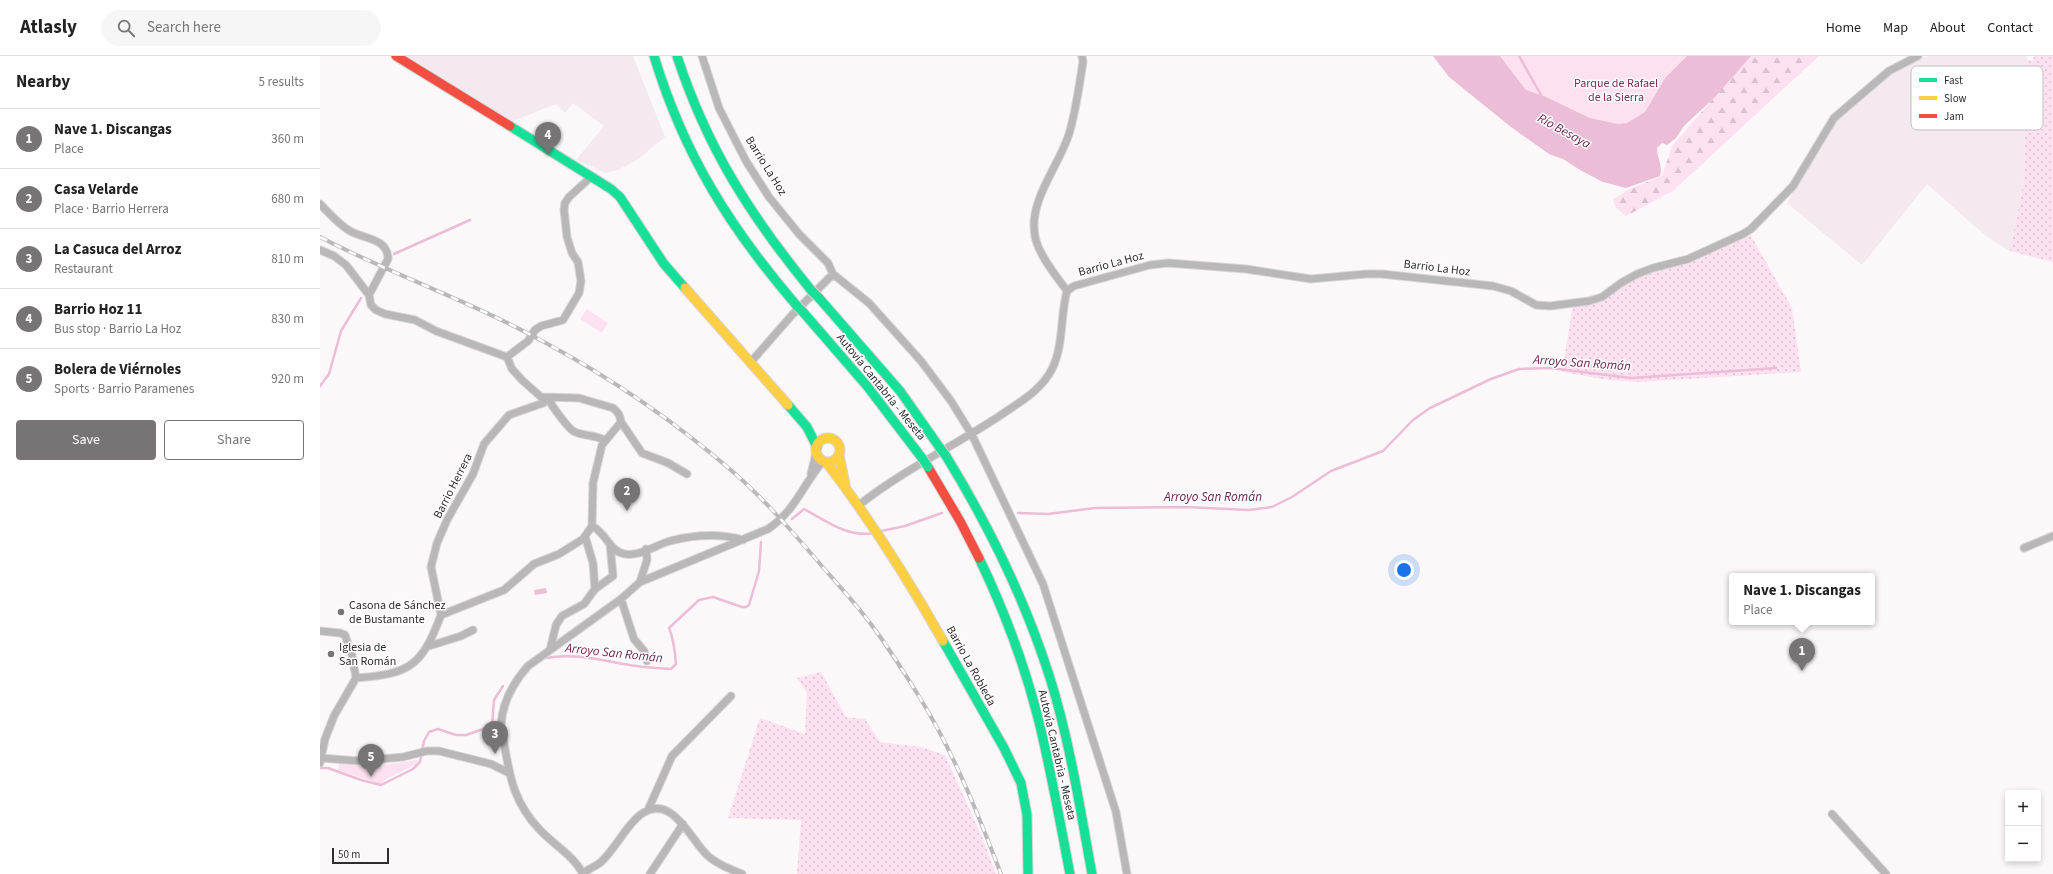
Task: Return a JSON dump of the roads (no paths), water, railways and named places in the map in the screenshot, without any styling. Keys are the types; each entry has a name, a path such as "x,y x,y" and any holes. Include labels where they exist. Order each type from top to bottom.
{"main road":[{"path":"396,56 611,189 620,197 664,264 807,427 817,450 825,461 833,461 839,455 838,443 835,440 827,438 807,427"},
{"name":"Autovía Cantabria - Meseta","path":"654,56 677,123 704,178 748,247 867,386 922,458 953,510 980,560 1020,656 1043,736 1070,874"},
{"name":"Autovía Cantabria - Meseta","path":"677,56 699,119 731,182 765,234 811,290 900,391 946,456 996,543 1017,588 1038,642 1065,733 1092,874"},
{"path":"817,450 820,442 827,438"},
{"name":"Barrio La Robleda","path":"839,455 846,486"},
{"name":"Barrio La Robleda","path":"825,461 846,486 859,505 925,608 1006,751 1024,795 1027,822 1028,874"}],"street":[{"name":"Barrio La Hoz","path":"702,56 719,108 746,161 769,197 799,234 828,263 833,274 869,303 893,328 934,378 972,435 1043,584 1116,812 1127,874"},
{"name":"Barrio La Hoz","path":"1082,56 1083,62 1072,124 1064,147 1040,199 1035,226 1035,237 1040,249 1067,291 1087,282 1150,265 1184,263 1246,269 1311,279 1366,274 1404,276 1493,286 1511,291 1536,305 1568,304 1595,299 1637,274 1688,259 1736,238 1751,229 1778,202 1797,179 1822,134 1834,118 1889,71 1918,56"},
{"path":"507,357 528,341 535,330 541,326 563,320 579,293 581,273 567,237 564,210 565,203 569,196 591,177"},
{"path":"320,204 351,232 384,246 388,253 388,259 369,295"},
{"path":"320,250 342,261 369,295 371,305 376,310 385,314 415,320 436,330 507,357 512,369 541,397 548,398 551,407 573,431 596,436 605,440"},
{"path":"750,363 792,315 833,274"},
{"path":"859,505 913,468 972,435 1044,384 1053,368 1058,351 1067,291"},
{"name":"Barrio Herrera","path":"441,615 431,567 437,543 447,520 473,474 484,444 509,415 543,403 548,398 561,396 580,398 608,406 616,411 620,416 621,422 642,453 668,463 687,474"},
{"path":"356,678 386,676 409,666 429,646 441,615 504,590 534,564 559,554 585,536 592,526 593,483 602,445 621,422"},
{"path":"742,874 718,863 706,854 683,824 668,812 657,809 648,810 639,816 600,863 583,873 533,822 517,798 509,772 501,726 504,707 521,675 528,666 622,599 640,582 768,529 790,511 810,476 817,450"},
{"path":"810,476 825,461"},
{"path":"592,526 605,535 614,549 626,555 634,554 670,541 697,536 728,535 743,540"},
{"path":"585,536 593,563 595,589"},
{"path":"2024,548 2053,536"},
{"path":"550,650 558,620 562,616 584,604 595,589 613,576 610,544"},
{"path":"640,582 647,560 646,549"},
{"path":"622,599 634,639 644,651 647,661"},
{"path":"429,646 461,636 473,630"},
{"path":"320,631 345,635 352,655 356,678 334,716 325,739 321,761 359,761 427,751 439,751 468,757 491,764 509,772"},
{"path":"648,810 672,756 731,696"},
{"path":"1832,814 1886,874"},
{"path":"650,874 683,824"}],"water":[{"name":"Río Besaya","path":"1433,56 1500,56 1526,90 1544,96 1590,118 1618,124 1627,123 1645,112 1665,78 1687,56 1751,56 1715,97 1684,126 1676,138 1667,145 1662,143 1657,148 1661,168 1660,176 1626,188 1603,182 1563,159 1549,154 1511,127 1449,77"},
{"path":"546,588 547,593 535,595 534,590"}],"waterway":[{"path":"1519,56 1541,95 1540,98"},
{"path":"394,254 470,220"},
{"path":"320,386 329,374 341,331 361,298"},
{"name":"Arroyo San Román","path":"1018,513 1048,514 1095,508 1186,507 1249,510 1272,507 1292,497 1331,471 1383,451 1413,420 1430,408 1491,379 1519,369 1550,368 1631,378 1776,368"},
{"name":"Arroyo San Román","path":"792,519 804,509 846,531 864,534 874,533"},
{"name":"Arroyo San Román","path":"881,531 905,526 942,513"},
{"name":"Arroyo San Román","path":"546,658 557,656 592,658 641,667 671,669 676,664 675,650 669,628 699,600 713,597 742,607 749,605 759,571 761,542"},
{"name":"Arroyo San Román","path":"320,768 328,768 361,780 381,785 413,769 420,762 424,741 429,732 438,729 456,735 466,735 492,726 494,700 503,686"}],"railway":[{"path":"320,237 376,264 489,314 569,356 618,385 665,418 688,435 743,481 765,502 845,593 871,624 893,655 920,698 955,762 1001,874"}],"place":[{"name":"Barrio Hoz 11","path":"548,155"},
{"name":"Casa Velarde","path":"627,511"},
{"name":"Casona de Sánchez de Bustamante","path":"341,612"},
{"name":"Iglesia de San Román","path":"331,654"},
{"name":"Nave 1. Discangas","path":"1802,671"},
{"name":"La Casuca del Arroz","path":"495,754"},
{"name":"Bolera de Viérnoles","path":"371,777"}],"park label":[{"name":"Parque de Rafael de la Sierra","path":"1616,90"}]}
